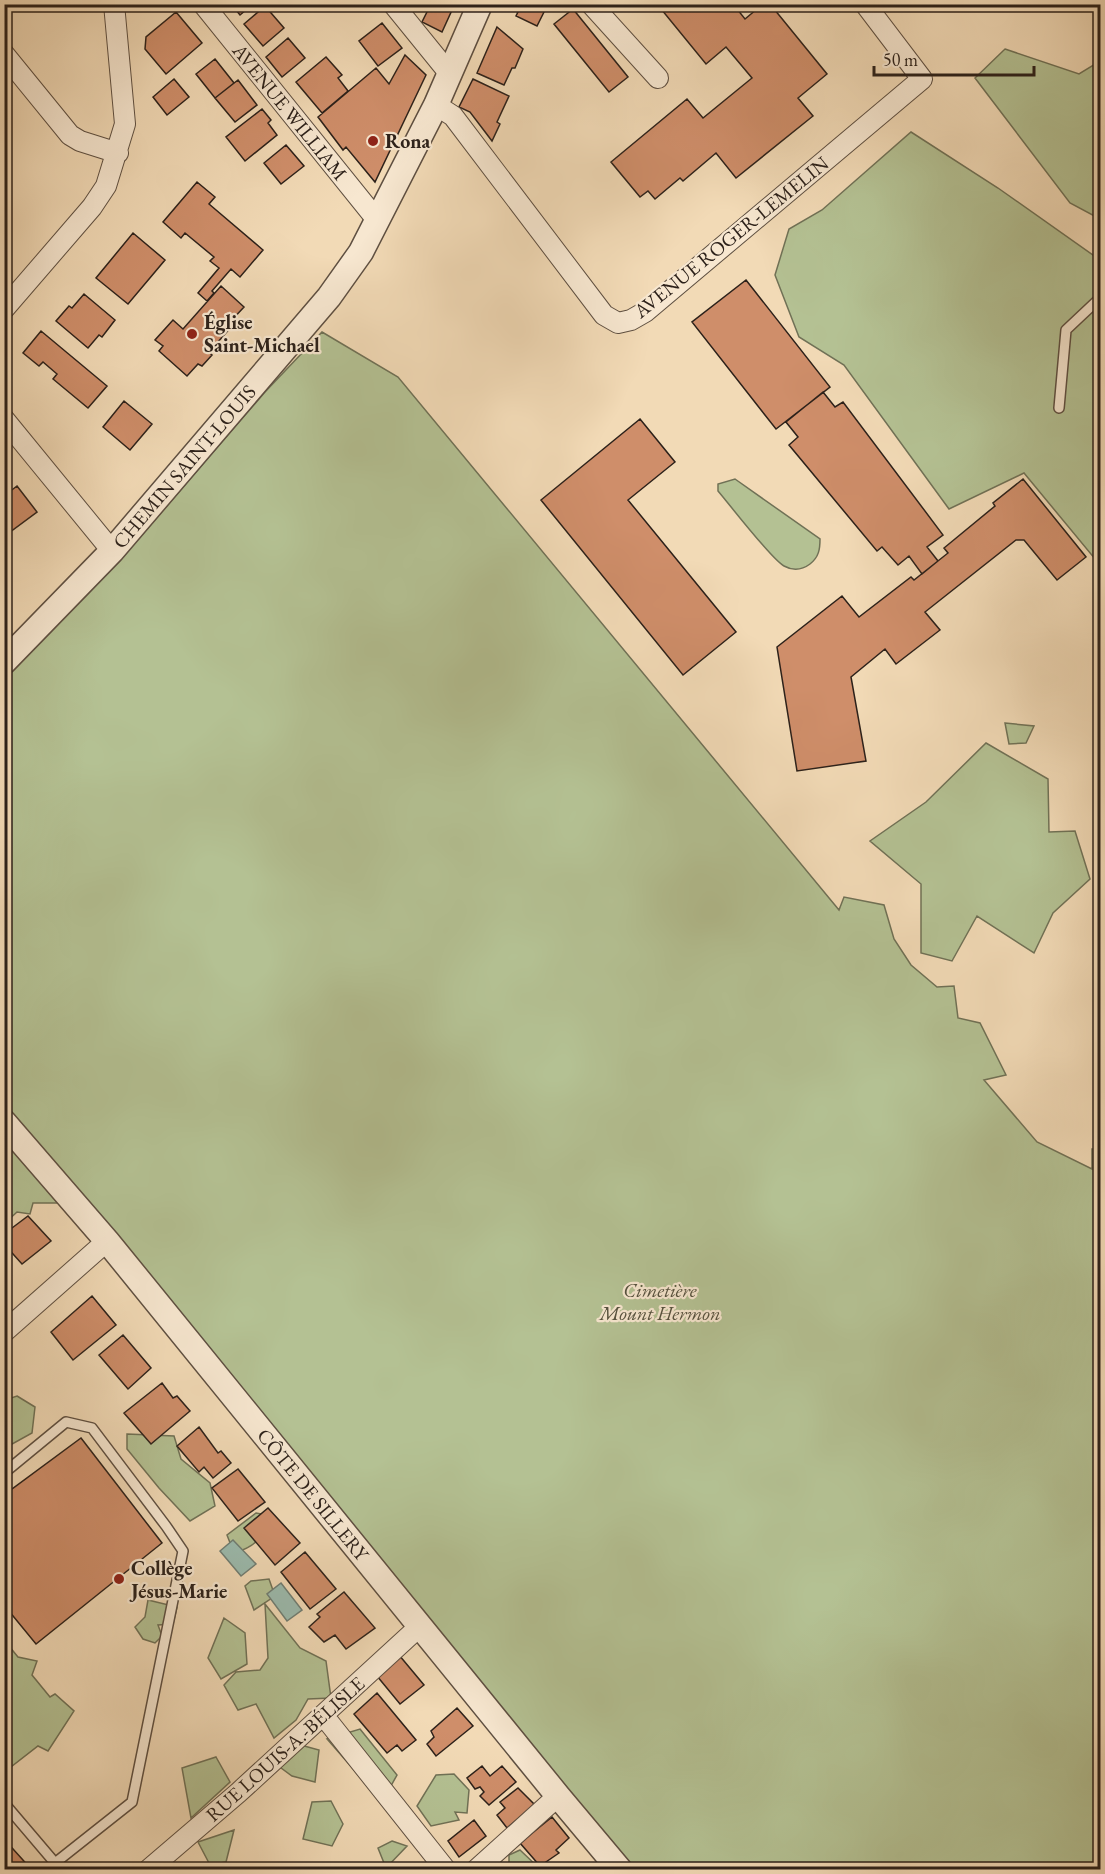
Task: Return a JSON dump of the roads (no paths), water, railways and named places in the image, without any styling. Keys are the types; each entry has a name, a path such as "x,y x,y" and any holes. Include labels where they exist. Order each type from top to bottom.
{"street":[{"path":"4,309 92,207 106,186 118,153 125,123 114,4"},
{"name":"AVENUE WILLIAM","path":"203,4 377,220"},
{"path":"393,4 449,73"},
{"name":"CHEMIN SAINT-LOUIS","path":"4,662 112,551 329,297 361,252 436,105 480,4"},
{"path":"591,4 658,78"},
{"name":"AVENUE ROGER-LEMELIN","path":"436,105 453,116 604,315 618,323 631,320 645,312 922,79 865,4"},
{"path":"4,54 70,135 80,141 118,153"},
{"path":"4,419 112,551"},
{"name":"CÔTE DE SILLERY","path":"4,1122 107,1240 558,1796 620,1869"},
{"path":"4,1332 107,1240"},
{"name":"RUE LOUIS-A.-BÉLISLE","path":"148,1869 237,1793 420,1626"},
{"path":"323,1715 446,1869"},
{"path":"476,1869 558,1796"}],"lane":[{"path":"1059,408 1066,330 1101,298"},
{"path":"4,1473 66,1422 92,1428 183,1551 132,1802 58,1866 4,1803"}],"place":[{"name":"Rona","path":"373,141"},
{"name":"Église Saint-Michael","path":"192,334"},
{"name":"Collège Jésus-Marie","path":"119,1579"}],"park label":[{"name":"Cimetière Mount Hermon","path":"660,1302"}]}
